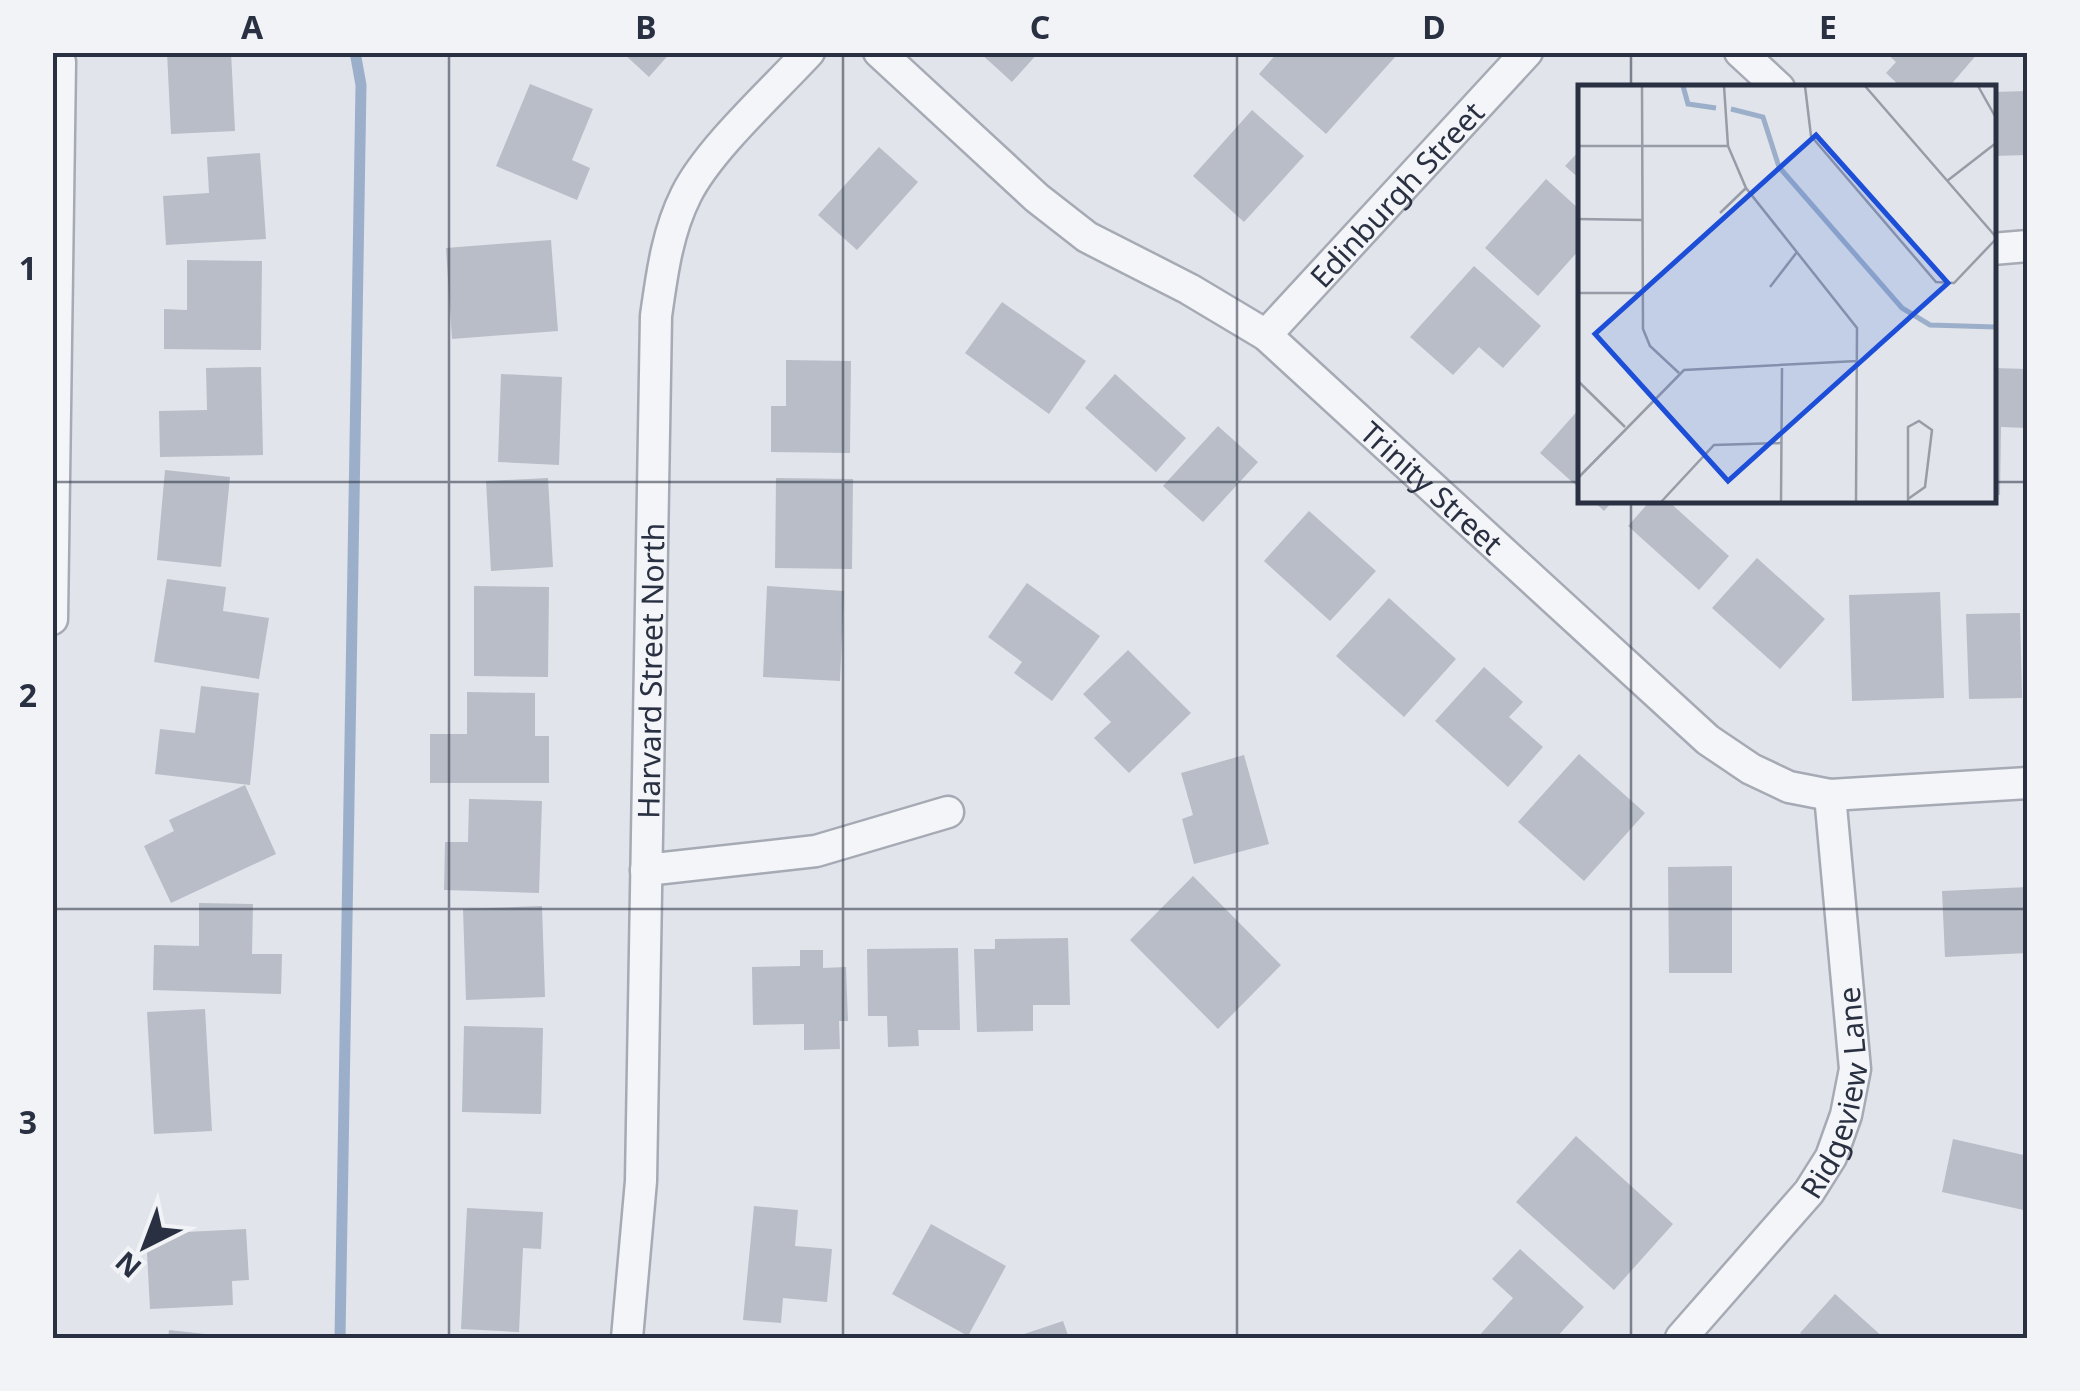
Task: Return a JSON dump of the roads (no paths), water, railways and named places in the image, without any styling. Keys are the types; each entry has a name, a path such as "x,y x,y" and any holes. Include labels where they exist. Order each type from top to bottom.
{"street":[{"path":"52,619 60,62 56,52"},
{"name":"Harvard Street North","path":"627,1338 641,1181 656,316 667,242 686,194 705,164 808,52"},
{"name":"Trinity Street","path":"880,52 1038,198 1086,237 1189,289 1266,335 1708,740 1751,770 1789,787 1830,794 2028,783"},
{"name":"Edinburgh Street","path":"1266,335 1527,52"},
{"path":"1740,52 1776,85"},
{"path":"1995,249 2028,246"},
{"name":"Ridgeview Lane","path":"1681,1338 1809,1192 1831,1158 1846,1116 1856,1068 1830,794"},
{"path":"646,870 816,852 948,812"}],"waterway":[{"path":"340,1338 361,85 355,52"}]}
